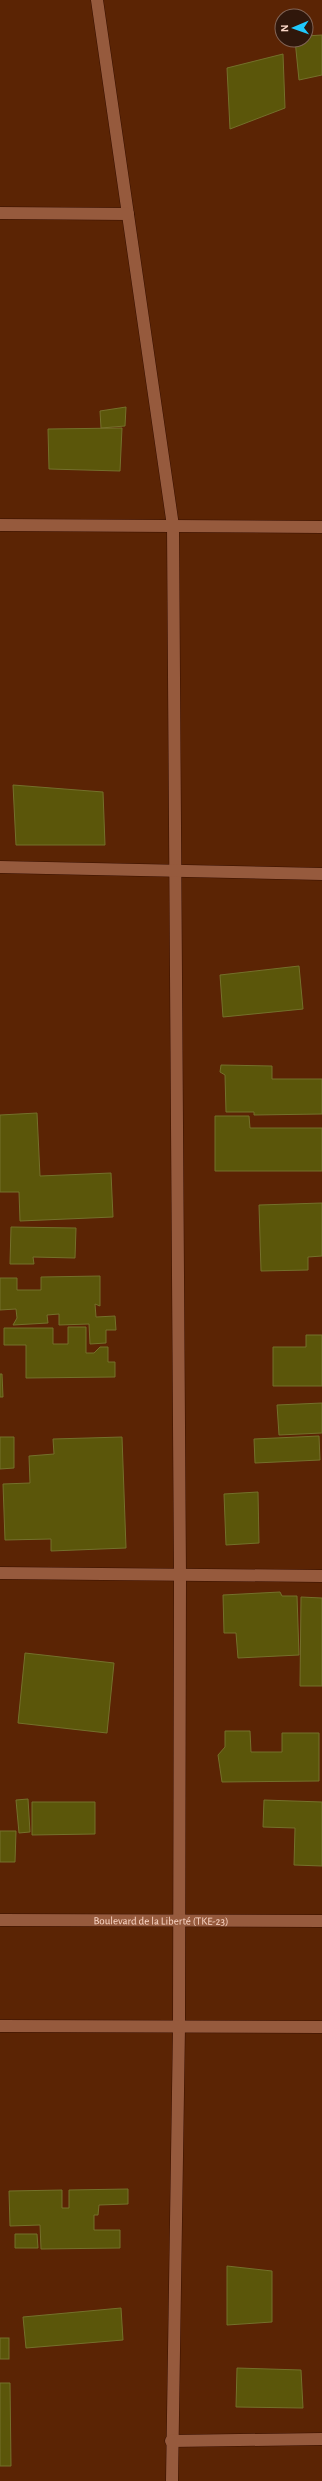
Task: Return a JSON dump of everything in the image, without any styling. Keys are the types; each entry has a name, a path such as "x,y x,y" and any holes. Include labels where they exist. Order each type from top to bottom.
{"street":[{"path":"97,0 173,526 180,1575 177,1921 179,2027 171,2441 172,2481"},
{"path":"0,213 128,214"},
{"path":"0,525 322,527"},
{"path":"0,867 322,874"},
{"path":"0,1573 322,1576"},
{"name":"Boulevard de la Liberté (TKE-23)","path":"0,1920 322,1921"},
{"path":"0,2026 322,2028"},
{"path":"171,2441 322,2439"}],"building":[{"path":"322,35 322,75 299,80 296,48 314,48 314,36"},
{"path":"283,54 285,108 230,129 227,68"},
{"path":"126,407 125,426 101,428 100,411"},
{"path":"122,428 120,471 49,469 48,429"},
{"path":"13,785 103,792 105,845 16,845"},
{"path":"299,966 303,1009 223,1017 220,975"},
{"path":"221,1065 272,1066 272,1079 322,1079 322,1114 254,1115 254,1112 226,1112 225,1075 220,1072"},
{"path":"37,1113 40,1176 111,1173 113,1217 20,1221 19,1192 0,1192 0,1115"},
{"path":"215,1116 249,1116 250,1128 322,1128 322,1171 215,1171"},
{"path":"322,1203 322,1256 308,1257 308,1270 261,1271 259,1205"},
{"path":"11,1227 76,1228 75,1258 33,1257 34,1264 10,1264"},
{"path":"100,1276 100,1306 95,1304 96,1317 115,1316 116,1330 106,1330 106,1343 90,1344 89,1324 59,1325 59,1314 47,1315 48,1323 13,1325 17,1318 16,1309 0,1310 0,1278 17,1278 17,1290 41,1290 41,1277"},
{"path":"68,1327 86,1327 86,1353 94,1353 100,1347 108,1347 108,1362 115,1362 115,1377 26,1378 26,1345 4,1345 4,1328 53,1328 53,1344 68,1344"},
{"path":"306,1335 322,1335 322,1386 273,1386 273,1347 306,1347"},
{"path":"0,1374 2,1374 3,1397 0,1397"},
{"path":"322,1403 322,1433 279,1435 277,1405"},
{"path":"319,1436 320,1460 255,1463 254,1439"},
{"path":"0,1437 14,1437 14,1468 0,1469"},
{"path":"122,1437 126,1548 51,1551 51,1539 5,1540 3,1484 30,1483 29,1456 54,1454 53,1439"},
{"path":"258,1492 259,1543 226,1545 224,1494"},
{"path":"280,1592 282,1596 297,1596 299,1655 238,1658 236,1633 224,1633 223,1595"},
{"path":"301,1597 322,1598 322,1686 300,1686"},
{"path":"25,1653 114,1663 107,1733 18,1723"},
{"path":"225,1731 250,1731 251,1752 282,1752 282,1733 319,1733 319,1781 222,1782 218,1755 225,1747"},
{"path":"28,1799 30,1832 19,1833 16,1800"},
{"path":"264,1800 322,1802 322,1866 294,1865 295,1828 263,1827"},
{"path":"32,1802 95,1802 95,1834 32,1835"},
{"path":"0,1831 16,1831 15,1862 0,1862"},
{"path":"128,2189 128,2204 99,2205 98,2215 94,2215 94,2230 120,2230 120,2248 41,2249 40,2225 10,2226 9,2191 62,2190 62,2208 69,2208 69,2190"},
{"path":"15,2234 37,2234 38,2248 15,2248"},
{"path":"227,2266 272,2271 272,2322 227,2325"},
{"path":"121,2308 123,2340 26,2348 23,2317"},
{"path":"0,2338 9,2338 9,2359 0,2359"},
{"path":"237,2368 301,2370 303,2408 236,2407"},
{"path":"0,2383 10,2383 11,2466 0,2466"}]}
